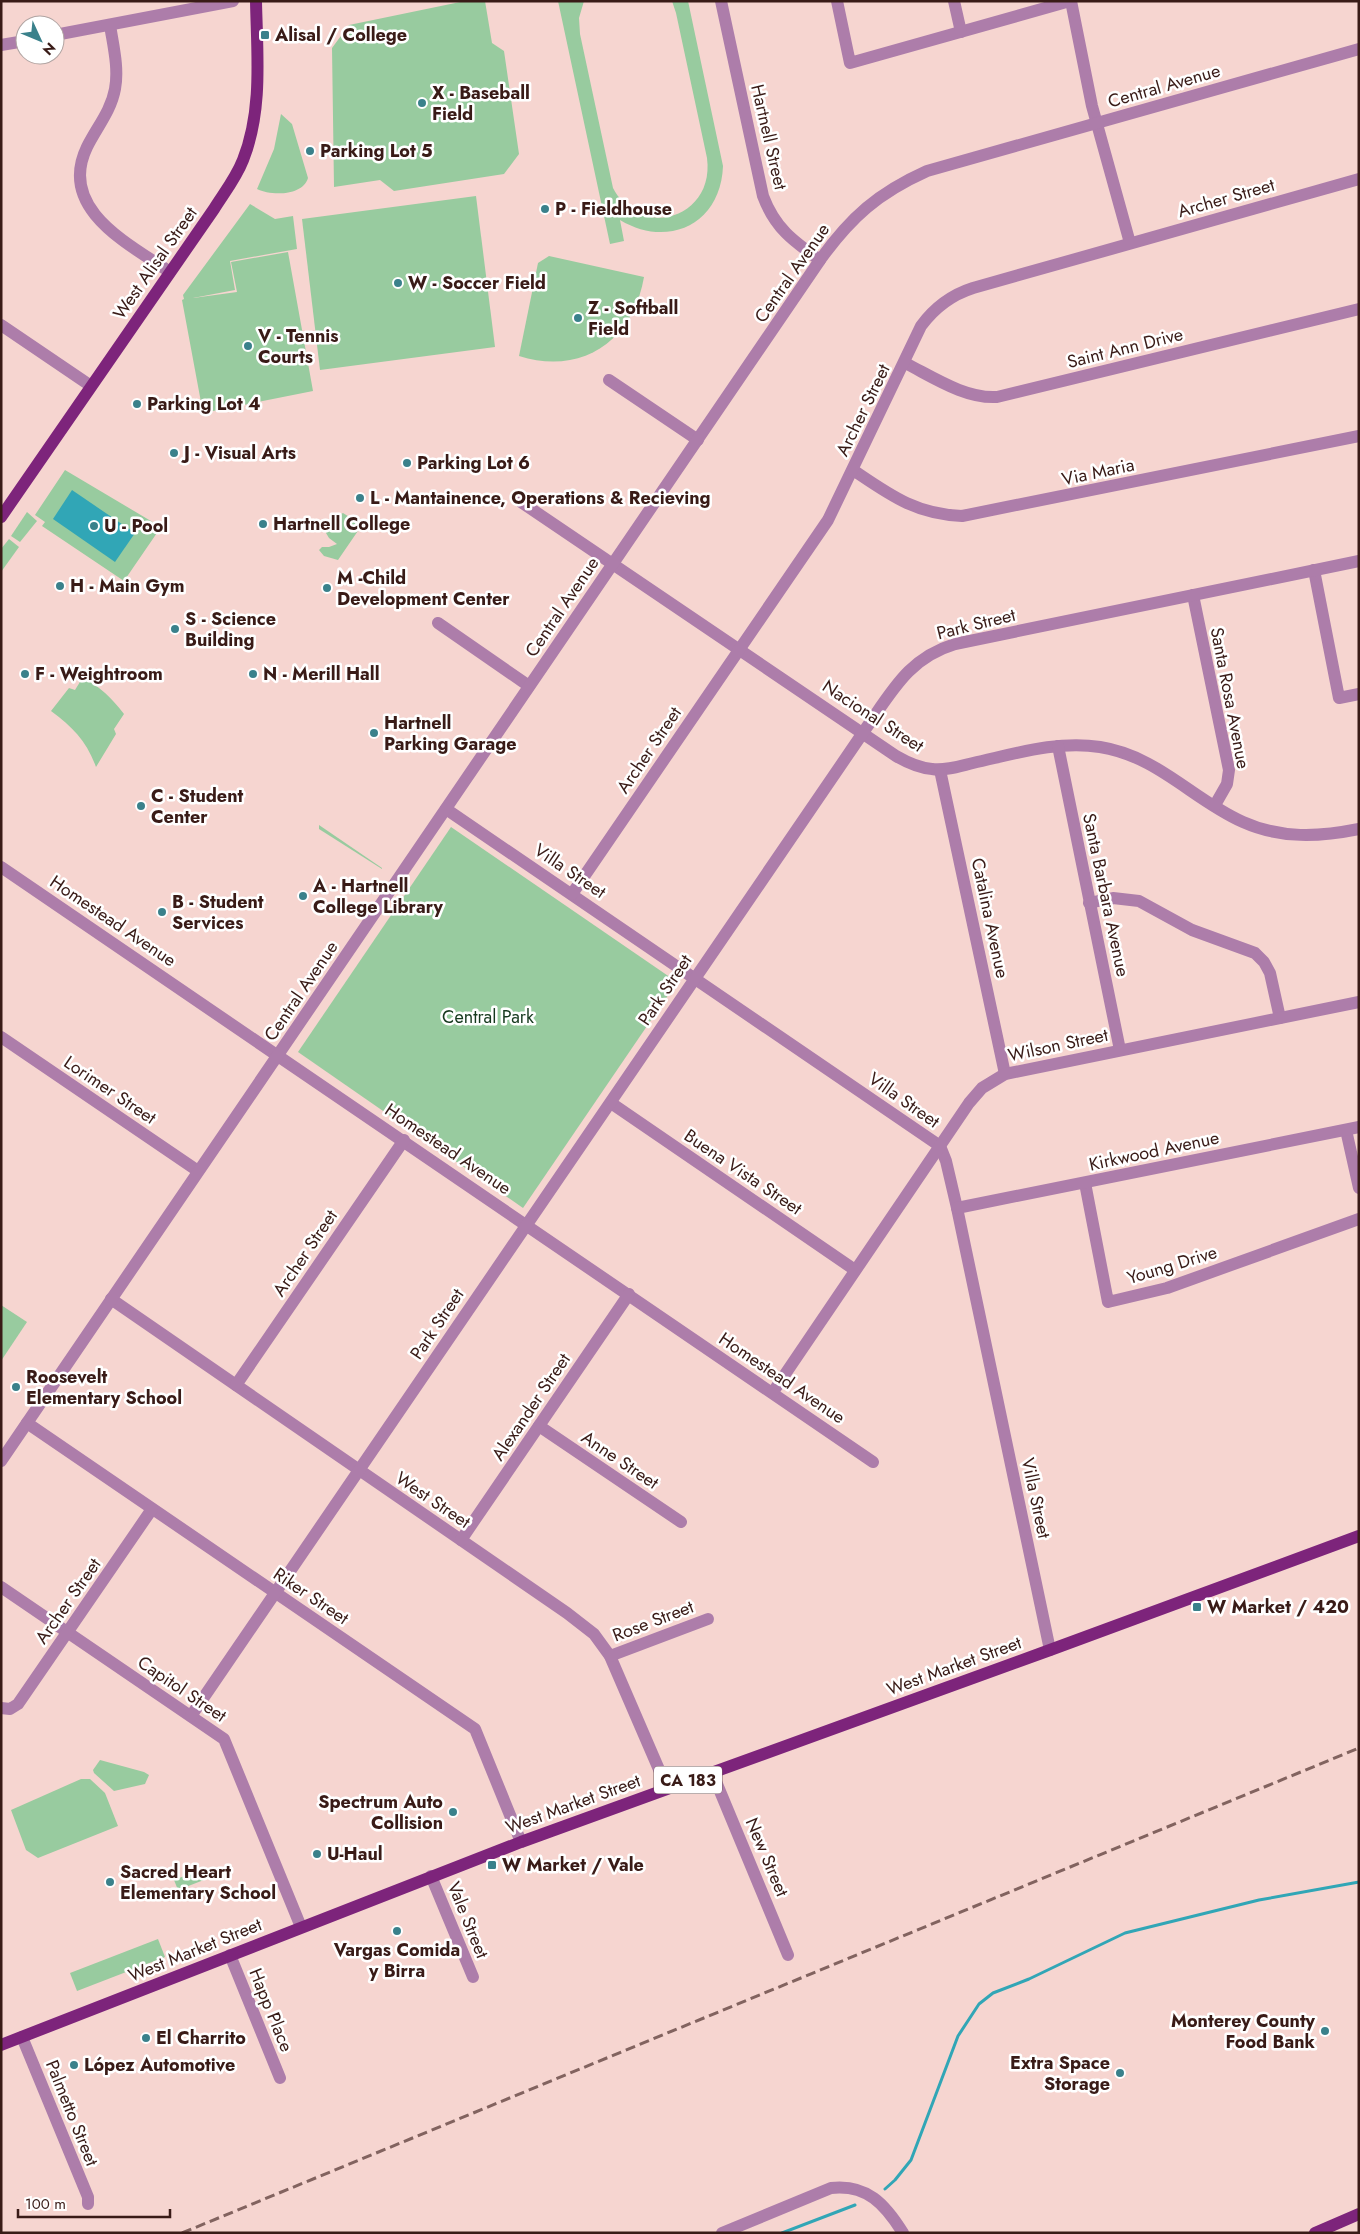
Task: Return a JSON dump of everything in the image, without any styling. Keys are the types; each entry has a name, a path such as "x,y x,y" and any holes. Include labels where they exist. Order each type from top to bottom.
{"main road":[{"name":"West Alisal Street","path":"1,517 232,182 250,142 256,104 256,1"},
{"name":"West Market Street","path":"1,2045 520,1842 1359,1536"},
{"path":"1315,2233 1359,2214"}],"street":[{"path":"65,33 233,1"},
{"name":"Hartnell Street","path":"721,1 763,196 768,210 783,231 820,260"},
{"path":"837,1 850,63 1070,1 1097,123 1130,243"},
{"path":"954,1 961,32"},
{"path":"110,24 116,66 116,88 107,113 83,158 81,175 83,194 92,212 103,224 170,272"},
{"path":"1,45 15,43"},
{"name":"Central Avenue","path":"1,1461 820,260 840,233 863,209 907,180 953,163 1359,50"},
{"name":"Archer Street","path":"572,894 828,520 927,318 936,308 960,292 1359,179"},
{"name":"Saint Ann Drive","path":"905,363 968,393 987,398 997,397 1359,309"},
{"path":"1,325 91,386"},
{"path":"609,380 698,440"},
{"name":"Via Maria","path":"853,470 908,505 932,513 962,516 1359,436"},
{"name":"Nacional Street","path":"522,502 905,761 921,767 940,770 1058,746 1099,746 1138,758 1163,771 1242,822 1276,833 1313,836 1359,829"},
{"name":"Park Street","path":"190,1716 904,674 926,656 945,647 1359,561"},
{"path":"1314,570 1339,698 1359,694"},
{"name":"Santa Rosa Avenue","path":"1193,595 1229,770 1227,784 1214,805"},
{"path":"438,623 529,686"},
{"name":"Santa Barbara Avenue","path":"1058,746 1120,1050"},
{"name":"Catalina Avenue","path":"940,770 1005,1074"},
{"name":"Villa Street","path":"446,809 940,1146 946,1161 957,1208 1050,1650"},
{"name":"Homestead Avenue","path":"1,867 404,1140 873,1462"},
{"path":"1090,903 1112,898 1139,901 1192,930 1255,953 1270,973 1280,1018"},
{"name":"Wilson Street","path":"773,1392 976,1094 990,1082 1005,1074 1359,1002"},
{"name":"Lorimer Street","path":"1,1037 198,1171"},
{"name":"Buena Vista Street","path":"611,1102 856,1270"},
{"path":"1352,1129 1359,1188"},
{"name":"Kirkwood Avenue","path":"957,1208 1352,1129"},
{"name":"Archer Street","path":"236,1385 404,1140"},
{"name":"Young Drive","path":"1085,1183 1108,1302 1167,1288 1359,1219"},
{"name":"Alexander Street","path":"461,1540 629,1294"},
{"name":"West Street","path":"111,1299 579,1622 599,1640 610,1656 667,1788"},
{"name":"Riker Street","path":"27,1423 475,1729 520,1842"},
{"name":"Anne Street","path":"539,1426 681,1522"},
{"name":"Archer Street","path":"6,1709 18,1704 152,1509"},
{"name":"Capitol Street","path":"1,1587 224,1739 301,1927"},
{"name":"Rose Street","path":"610,1656 708,1619"},
{"name":"New Street","path":"712,1772 788,1955"},
{"name":"Vale Street","path":"431,1876 473,1977"},
{"name":"Happ Place","path":"230,1955 280,2078"},
{"name":"Palmetto Street","path":"22,2037 88,2197 88,2204"},
{"path":"722,2233 831,2188 846,2186 876,2199 892,2214 903,2233"}],"green space":[{"name":"X - Baseball Field","path":"465,1 485,1 492,43 504,51 519,154 504,174 394,191 380,180 334,187 332,48 349,25"},
{"path":"558,1 584,1 579,18 580,34 613,188 625,204 641,214 657,218 674,215 688,208 700,195 706,179 707,158 672,1 688,1 723,166 720,186 713,203 702,216 689,226 673,231 656,232 638,228 620,220 624,241 610,244"},
{"path":"281,114 292,124 308,178 305,184 293,191 270,193 257,189 274,149"},
{"name":"W - Soccer Field","path":"476,196 495,347 320,370 302,219"},
{"name":"V - Tennis Courts","path":"250,204 275,219 293,216 297,249 230,261 235,290 193,298 237,292 231,262 288,252 313,391 203,413 182,300 184,299 183,295"},
{"name":"Z - Softball Field","path":"549,256 644,277 638,300 629,319 616,335 601,348 583,357 563,361 542,361 519,356 538,263"},
{"path":"65,470 161,527 124,581 42,526 45,522 35,515"},
{"path":"27,512 37,521 20,542 11,536"},
{"path":"343,513 362,525 338,560 324,556 319,550 322,547 337,544 326,533 339,515"},
{"path":"9,539 19,547 1,572 1,549"},
{"path":"83,677 105,693 124,714 114,729 116,734 96,767 84,743 66,723 51,711 69,688 75,690"},
{"path":"319,825 382,868 382,869 319,829"},
{"name":"Central Park","path":"451,827 677,982 523,1208 298,1052"},
{"path":"1,1305 27,1322 1,1361"},
{"path":"100,1760 149,1775 145,1784 114,1791 94,1773 93,1770"},
{"path":"81,1779 90,1779 105,1793 118,1826 38,1858 26,1850 11,1810"},
{"path":"205,1868 209,1878 178,1890 174,1880"},
{"path":"158,1939 165,1957 77,1991 70,1973"}],"water":[{"name":"U - Pool","path":"72,490 135,533 115,562 53,519"}],"waterway":[{"path":"885,2189 911,2160 958,2036 979,2004 993,1993 1029,1979 1125,1933 1259,1900 1359,1882"},
{"path":"782,2233 855,2205"}],"railway":[{"path":"182,2233 1359,1748"}],"place":[{"name":"Alisal / College","path":"265,35"},
{"name":"X - Baseball Field","path":"422,103"},
{"name":"Parking Lot 5","path":"310,151"},
{"name":"P - Fieldhouse","path":"545,209"},
{"name":"W - Soccer Field","path":"398,283"},
{"name":"Z - Softball Field","path":"578,318"},
{"name":"V - Tennis Courts","path":"248,346"},
{"name":"Parking Lot 4","path":"137,404"},
{"name":"J - Visual Arts","path":"174,453"},
{"name":"Parking Lot 6","path":"407,463"},
{"name":"L - Mantainence, Operations & Recieving","path":"360,498"},
{"name":"Hartnell College","path":"263,524"},
{"name":"U - Pool","path":"94,526"},
{"name":"H - Main Gym","path":"60,586"},
{"name":"M -Child Development Center","path":"327,588"},
{"name":"S - Science Building","path":"175,629"},
{"name":"F - Weightroom","path":"25,674"},
{"name":"N - Merill Hall","path":"253,674"},
{"name":"Hartnell Parking Garage","path":"374,733"},
{"name":"C - Student Center","path":"141,806"},
{"name":"A - Hartnell College Library","path":"303,896"},
{"name":"B - Student Services","path":"162,912"},
{"name":"Roosevelt Elementary School","path":"16,1387"},
{"name":"W Market / 420","path":"1197,1607"},
{"name":"Spectrum Auto Collision","path":"453,1812"},
{"name":"U-Haul","path":"317,1854"},
{"name":"W Market / Vale","path":"492,1865"},
{"name":"Sacred Heart Elementary School","path":"110,1882"},
{"name":"Vargas Comida y Birra","path":"397,1931"},
{"name":"Monterey County Food Bank","path":"1325,2031"},
{"name":"El Charrito","path":"146,2038"},
{"name":"López Automotive","path":"74,2065"},
{"name":"Extra Space Storage","path":"1120,2073"}]}
